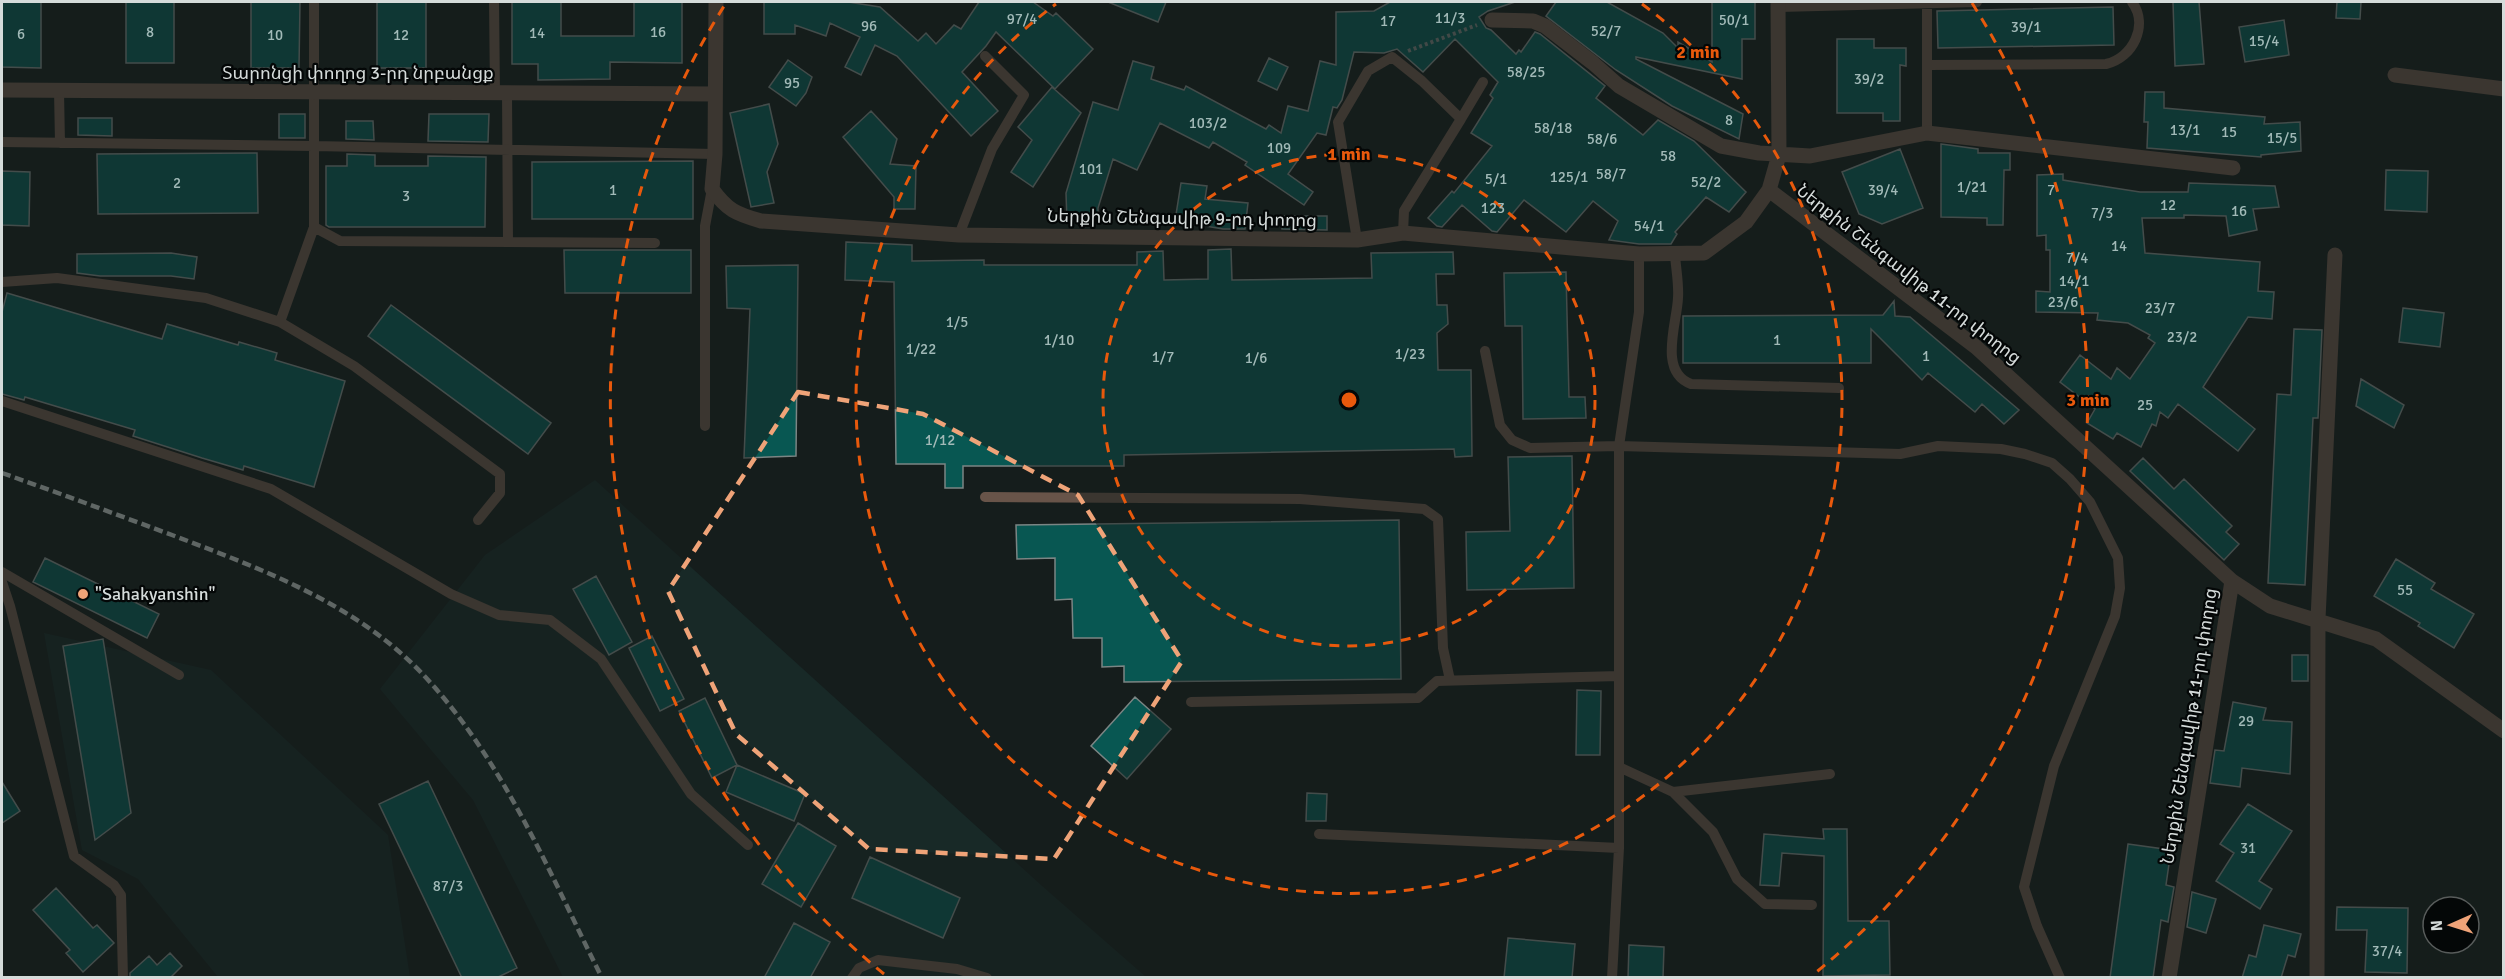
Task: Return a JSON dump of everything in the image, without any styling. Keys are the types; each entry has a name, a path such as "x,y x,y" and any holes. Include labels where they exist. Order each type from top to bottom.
{"street":[{"path":"712,189 715,154 716,2"},
{"name":"Ներքին Շենգավիթ 9-րդ փողոց","path":"712,189 723,203 738,215 761,221 959,235 1357,240 1403,233 1639,254 1704,253 1746,222 1769,190 1779,155 1779,4"},
{"path":"1492,20 1533,21 1545,26 1619,86 1721,146 1779,155 1810,156 1927,133 2233,168"},
{"path":"2395,75 2504,89"},
{"name":"Տարոնցի փողոց 3-րդ նրբանցք","path":"2,90 715,94"},
{"name":"Ներքին Շենգավիթ 11-րդ փողոց","path":"1769,190 1976,347 2232,581 2169,978"},
{"path":"2317,978 2318,619 2335,255"},
{"path":"2232,581 2270,606 2318,619 2376,639 2504,731"}],"lane":[{"path":"280,322 314,227 314,2"},
{"path":"494,2 507,152 508,242"},
{"path":"1779,4 1977,2"},
{"path":"1927,65 2106,64 2118,62 2136,41 2139,14 2132,2"},
{"path":"1927,3 1927,133"},
{"path":"959,235 992,148 1024,95 986,56"},
{"path":"1357,240 1338,122 1368,71 1392,57 1422,81 1461,119"},
{"path":"1403,233 1404,211 1483,82"},
{"path":"59,91 60,143"},
{"path":"2,142 715,154"},
{"path":"705,426 705,226 712,189"},
{"path":"314,227 340,241 655,243"},
{"path":"1612,978 1619,848 1619,446 1639,312 1639,254"},
{"path":"1675,255 1679,295 1672,357 1674,369 1684,381 1691,384 1839,388"},
{"path":"2,282 57,278 194,297 280,322 354,366 500,474 502,484 500,493 478,520"},
{"path":"1485,351 1500,424 1512,440 1530,448 1619,446 1900,454 1938,447 2001,449 2025,453 2052,463 2070,479 2090,502 2118,558 2120,588 2115,616 2054,766 2024,887 2037,926 2060,978"},
{"path":"2,401 271,489 451,594 499,615 550,620 601,659 692,794 748,845"},
{"path":"985,497 1300,499 1424,509 1438,519 1443,648 1450,680"},
{"path":"2,572 179,675"},
{"path":"2,582 74,856 114,885 122,895 123,978"},
{"path":"1191,702 1418,698 1437,681 1619,676"},
{"path":"1619,767 1673,792 1713,832 1737,879 1765,904 1812,905"},
{"path":"1673,792 1830,774"},
{"path":"1319,834 1619,848"},
{"path":"852,978 859,968 878,960 957,969 987,978"}],"path":[{"path":"1392,57 1492,20"}],"highlighted area":[{"path":"798,392 923,414 1078,495 1182,661 1054,859 869,849 736,734 668,591"}],"shaded area":[{"path":"595,480 1041,885 1146,977 563,977 473,800 380,689 485,555"},
{"path":"44,633 211,670 388,835 410,977 218,977 138,879 82,850"}],"building":[{"path":"2,2 41,2 41,68 2,67"},
{"path":"126,2 174,2 174,63 126,63"},
{"path":"251,2 300,2 299,68 251,68"},
{"path":"377,2 426,2 426,68 377,68"},
{"path":"512,2 561,2 561,36 634,36 634,2 682,2 682,63 610,62 610,79 538,80 538,64 512,64"},
{"path":"764,2 848,2 880,7 918,41 926,33 936,44 954,25 961,29 979,2 1033,2 1053,16 1056,13 1093,49 1055,89 996,32 962,72 998,111 971,136 897,56 875,45 861,75 845,67 860,37 830,23 826,36 795,25 795,34 764,34"},
{"path":"1108,2 1166,2 1158,22"},
{"path":"1390,2 1515,2 1488,11 1479,17 1486,28 1516,54 1519,50 1521,52 1535,32 1540,34 1605,86 1596,98 1643,135 1658,120 1694,141 1746,192 1729,212 1706,197 1675,232 1677,234 1671,244 1639,244 1609,240 1618,221 1593,201 1566,232 1524,200 1497,232 1492,231 1462,205 1442,227 1437,226 1428,218 1452,191 1454,193 1492,146 1471,133 1493,98 1490,95 1498,82 1455,39 1423,72 1397,49 1384,53 1354,52 1342,100 1337,108 1333,107 1326,135 1317,133 1288,174 1313,192 1304,205 1245,165 1247,162 1213,142 1209,148 1160,123 1137,170 1113,159 1098,208 1098,221 1067,222 1066,193 1093,102 1118,110 1133,61 1154,67 1151,79 1184,90 1186,86 1266,129 1269,125 1281,133 1288,106 1308,111 1320,61 1336,65 1336,12 1374,11"},
{"path":"1556,2 1607,2 1663,33 1678,48 1678,42 1712,62 1712,2 1755,2 1755,39 1742,39 1742,79 1636,57 1743,114 1739,139 1672,106 1616,70 1546,16"},
{"path":"2173,2 2199,2 2204,64 2175,66"},
{"path":"2337,2 2361,2 2360,19 2336,18"},
{"path":"2113,7 2114,45 1938,48 1937,11"},
{"path":"2284,20 2289,55 2245,62 2239,27"},
{"path":"1837,39 1874,39 1874,48 1906,48 1906,66 1900,65 1900,121 1883,121 1883,113 1837,113"},
{"path":"1269,58 1288,67 1277,90 1258,81"},
{"path":"788,60 812,77 806,93 796,106 769,87"},
{"path":"1052,87 1081,113 1033,187 1011,172 1032,140 1018,127"},
{"path":"2145,92 2164,92 2164,108 2265,117 2264,124 2300,122 2301,151 2261,155 2261,157 2147,148 2148,122 2144,122"},
{"path":"769,104 778,144 767,172 774,203 751,207 730,113"},
{"path":"871,111 897,139 890,164 916,166 915,209 894,209 894,197 843,137"},
{"path":"279,114 305,114 305,138 279,138"},
{"path":"429,114 489,114 488,142 428,141"},
{"path":"78,118 112,118 112,136 78,135"},
{"path":"346,121 373,121 374,140 346,139"},
{"path":"1941,144 1978,149 1978,153 2010,153 2010,170 2004,170 2003,225 1987,225 1987,218 1941,217"},
{"path":"1900,149 1923,208 1882,224 1859,214 1842,172"},
{"path":"257,153 258,213 98,214 97,154"},
{"path":"347,154 375,155 375,166 428,166 428,156 486,157 485,227 329,227 326,225 326,166 347,166"},
{"path":"693,161 693,219 532,219 532,162"},
{"path":"2386,170 2428,171 2427,212 2385,210"},
{"path":"2,171 30,172 29,226 2,225"},
{"path":"2063,174 2063,180 2140,192 2188,192 2189,183 2275,186 2279,207 2253,209 2257,230 2229,236 2226,216 2184,215 2184,218 2142,218 2145,253 2260,262 2258,291 2274,292 2272,319 2248,317 2203,387 2255,429 2238,451 2178,404 2168,418 2160,412 2156,426 2152,424 2141,447 2117,433 2113,439 2087,423 2095,409 2060,382 2080,355 2111,379 2117,368 2130,379 2155,343 2148,338 2150,335 2128,323 2097,320 2098,313 2036,312 2036,291 2050,292 2050,250 2046,250 2046,235 2037,236 2037,175"},
{"path":"1181,183 1207,186 1205,199 1248,203 1245,229 1223,229 1175,221"},
{"path":"1282,216 1327,216 1327,230 1282,229"},
{"path":"846,242 912,245 912,261 984,260 984,265 1137,265 1137,252 1163,251 1164,280 1208,279 1208,250 1231,249 1232,280 1372,278 1371,253 1453,252 1454,274 1436,274 1437,305 1447,305 1448,324 1437,333 1438,370 1471,370 1472,456 1455,457 1454,449 1124,455 1124,466 963,466 963,488 945,488 945,464 896,464 894,282 845,280"},
{"path":"564,250 691,250 691,293 565,293"},
{"path":"171,253 197,257 194,279 171,276 100,276 77,273 77,254"},
{"path":"798,265 796,456 744,458 750,309 727,308 726,266"},
{"path":"1566,272 1569,397 1585,397 1586,418 1523,419 1522,326 1505,326 1504,273"},
{"path":"7,293 162,339 167,324 238,345 239,342 277,353 275,360 345,381 314,487 244,466 243,470 202,458 133,436 135,430 25,397 24,400 2,394 2,312"},
{"path":"1894,301 1895,316 1910,317 2019,410 2004,424 1982,404 1975,412 1928,373 1922,380 1871,329 1871,363 1683,363 1683,316 1883,315"},
{"path":"391,305 551,423 528,454 368,336"},
{"path":"2403,308 2444,313 2440,347 2399,342"},
{"path":"2294,329 2322,330 2318,418 2313,418 2305,585 2268,583 2277,394 2291,395"},
{"path":"2361,379 2404,405 2394,428 2356,406"},
{"path":"1572,456 1574,588 1467,590 1466,532 1510,531 1508,457"},
{"path":"2143,458 2174,489 2184,479 2232,526 2226,532 2239,544 2224,560 2130,471"},
{"path":"1399,520 1401,679 1124,682 1124,666 1102,667 1102,638 1073,638 1072,599 1055,600 1055,558 1017,559 1016,525"},
{"path":"45,558 159,614 147,638 33,582"},
{"path":"2396,559 2435,583 2431,589 2474,614 2454,648 2418,626 2420,623 2374,596"},
{"path":"596,576 632,642 609,655 573,589"},
{"path":"652,636 684,699 660,711 629,648"},
{"path":"103,639 131,813 95,840 63,646"},
{"path":"2292,655 2308,655 2308,681 2292,681"},
{"path":"1577,690 1601,691 1600,755 1576,755"},
{"path":"1135,697 1171,729 1127,779 1091,746"},
{"path":"705,698 737,765 712,778 679,711"},
{"path":"2233,702 2266,708 2263,720 2292,722 2290,774 2242,768 2240,787 2210,783 2215,750 2224,751"},
{"path":"737,765 805,794 794,821 726,792"},
{"path":"428,781 517,968 496,978 462,978 379,804"},
{"path":"2,782 20,811 2,823"},
{"path":"1307,793 1327,794 1326,821 1306,821"},
{"path":"2248,804 2292,831 2259,881 2272,889 2260,909 2216,881 2234,853 2220,844"},
{"path":"798,823 836,846 801,907 762,884"},
{"path":"1823,829 1847,829 1848,921 1889,921 1890,975 1823,976 1824,856 1782,853 1779,886 1760,885 1764,834 1824,839"},
{"path":"2128,844 2171,850 2166,885 2174,887 2168,922 2161,920 2153,978 2110,978"},
{"path":"870,857 960,898 943,938 852,898"},
{"path":"56,888 93,928 97,925 114,943 83,972 66,953 70,950 33,910"},
{"path":"2192,892 2216,899 2206,933 2187,927"},
{"path":"2337,907 2408,908 2407,973 2365,972 2367,930 2336,930"},
{"path":"794,923 830,942 810,978 764,978"},
{"path":"2264,925 2301,934 2295,957 2288,955 2281,978 2242,978 2249,955 2256,957"},
{"path":"1508,938 1575,944 1572,978 1504,978"},
{"path":"1629,945 1664,947 1663,978 1628,978"},
{"path":"170,953 182,966 170,978 130,978 130,973 149,956 157,965"}],"railway":[{"path":"2,473 172,535 276,577 342,611 373,631 402,654 429,681 456,714 504,785 602,978"}],"place":[{"name":"\"Sahakyanshin\"","path":"83,594"}]}
